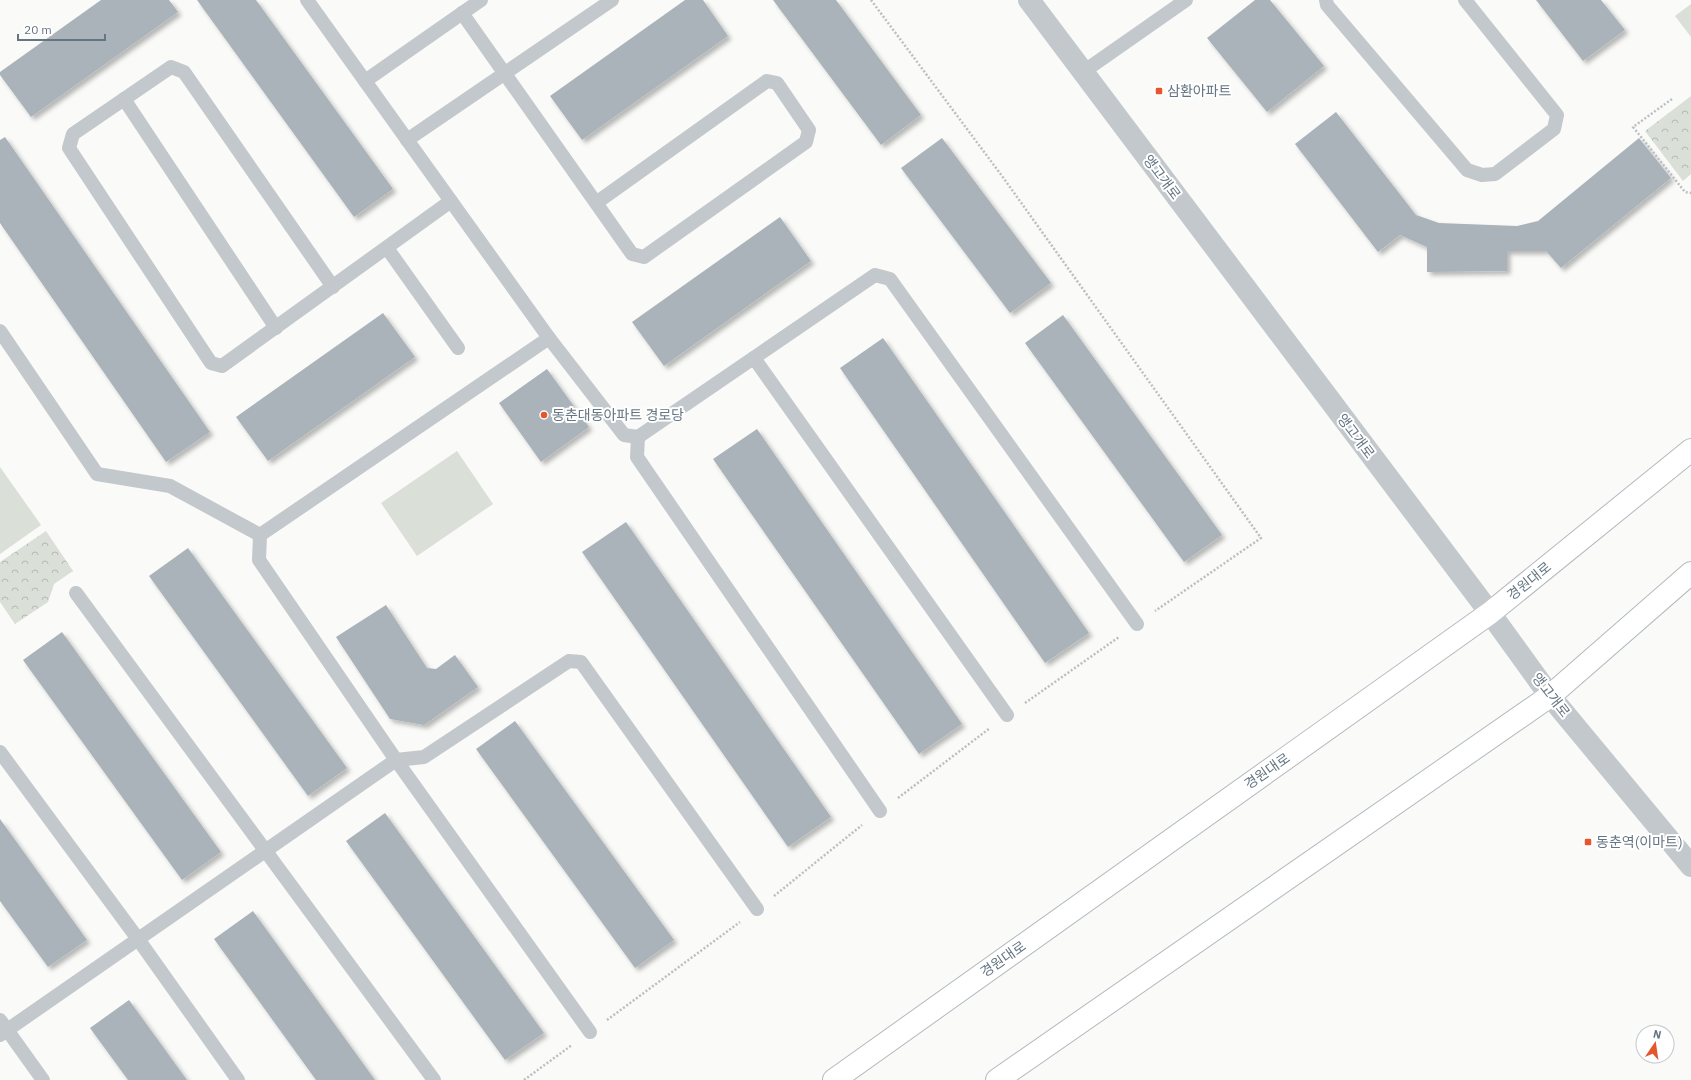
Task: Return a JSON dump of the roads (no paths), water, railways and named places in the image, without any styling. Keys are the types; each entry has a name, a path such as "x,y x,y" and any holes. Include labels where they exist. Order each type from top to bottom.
{"main road":[{"name":"경원대로","path":"834,1080 1490,613 1691,450"},
{"path":"996,1080 1550,696 1691,573"}],"street":[{"name":"앵고개로","path":"1029,0 1490,613 1550,696 1691,866"}],"lane":[{"path":"307,0 549,338 624,435 638,437 875,275 890,279 1137,624"},
{"path":"365,81 481,0"},
{"path":"408,140 612,0"},
{"path":"1083,72 1186,0"},
{"path":"1326,0 1327,5 1467,170 1482,175 1495,174 1554,129 1557,115 1465,0"},
{"path":"462,13 504,74 632,254 644,257 806,142 809,130 777,83 767,81 596,203"},
{"path":"333,287 184,72 171,66 73,134 70,148 211,363 222,366 333,287 451,201"},
{"path":"124,99 276,328"},
{"path":"386,248 458,348"},
{"path":"0,332 97,474 170,486 260,535"},
{"path":"260,535 549,338"},
{"path":"754,358 1007,715"},
{"path":"638,437 637,457 880,812"},
{"path":"260,535 259,560 396,760 590,1032"},
{"path":"76,593 434,1080"},
{"path":"43,1080 2,1028 138,939 396,760 424,757 569,661 581,662 757,909"},
{"path":"0,752 138,939 238,1080"}],"place":[{"name":"삼환아파트","path":"1159,91"},
{"name":"동춘대동아파트 경로당","path":"544,415"},
{"name":"동춘역(이마트)","path":"1588,842"}]}
